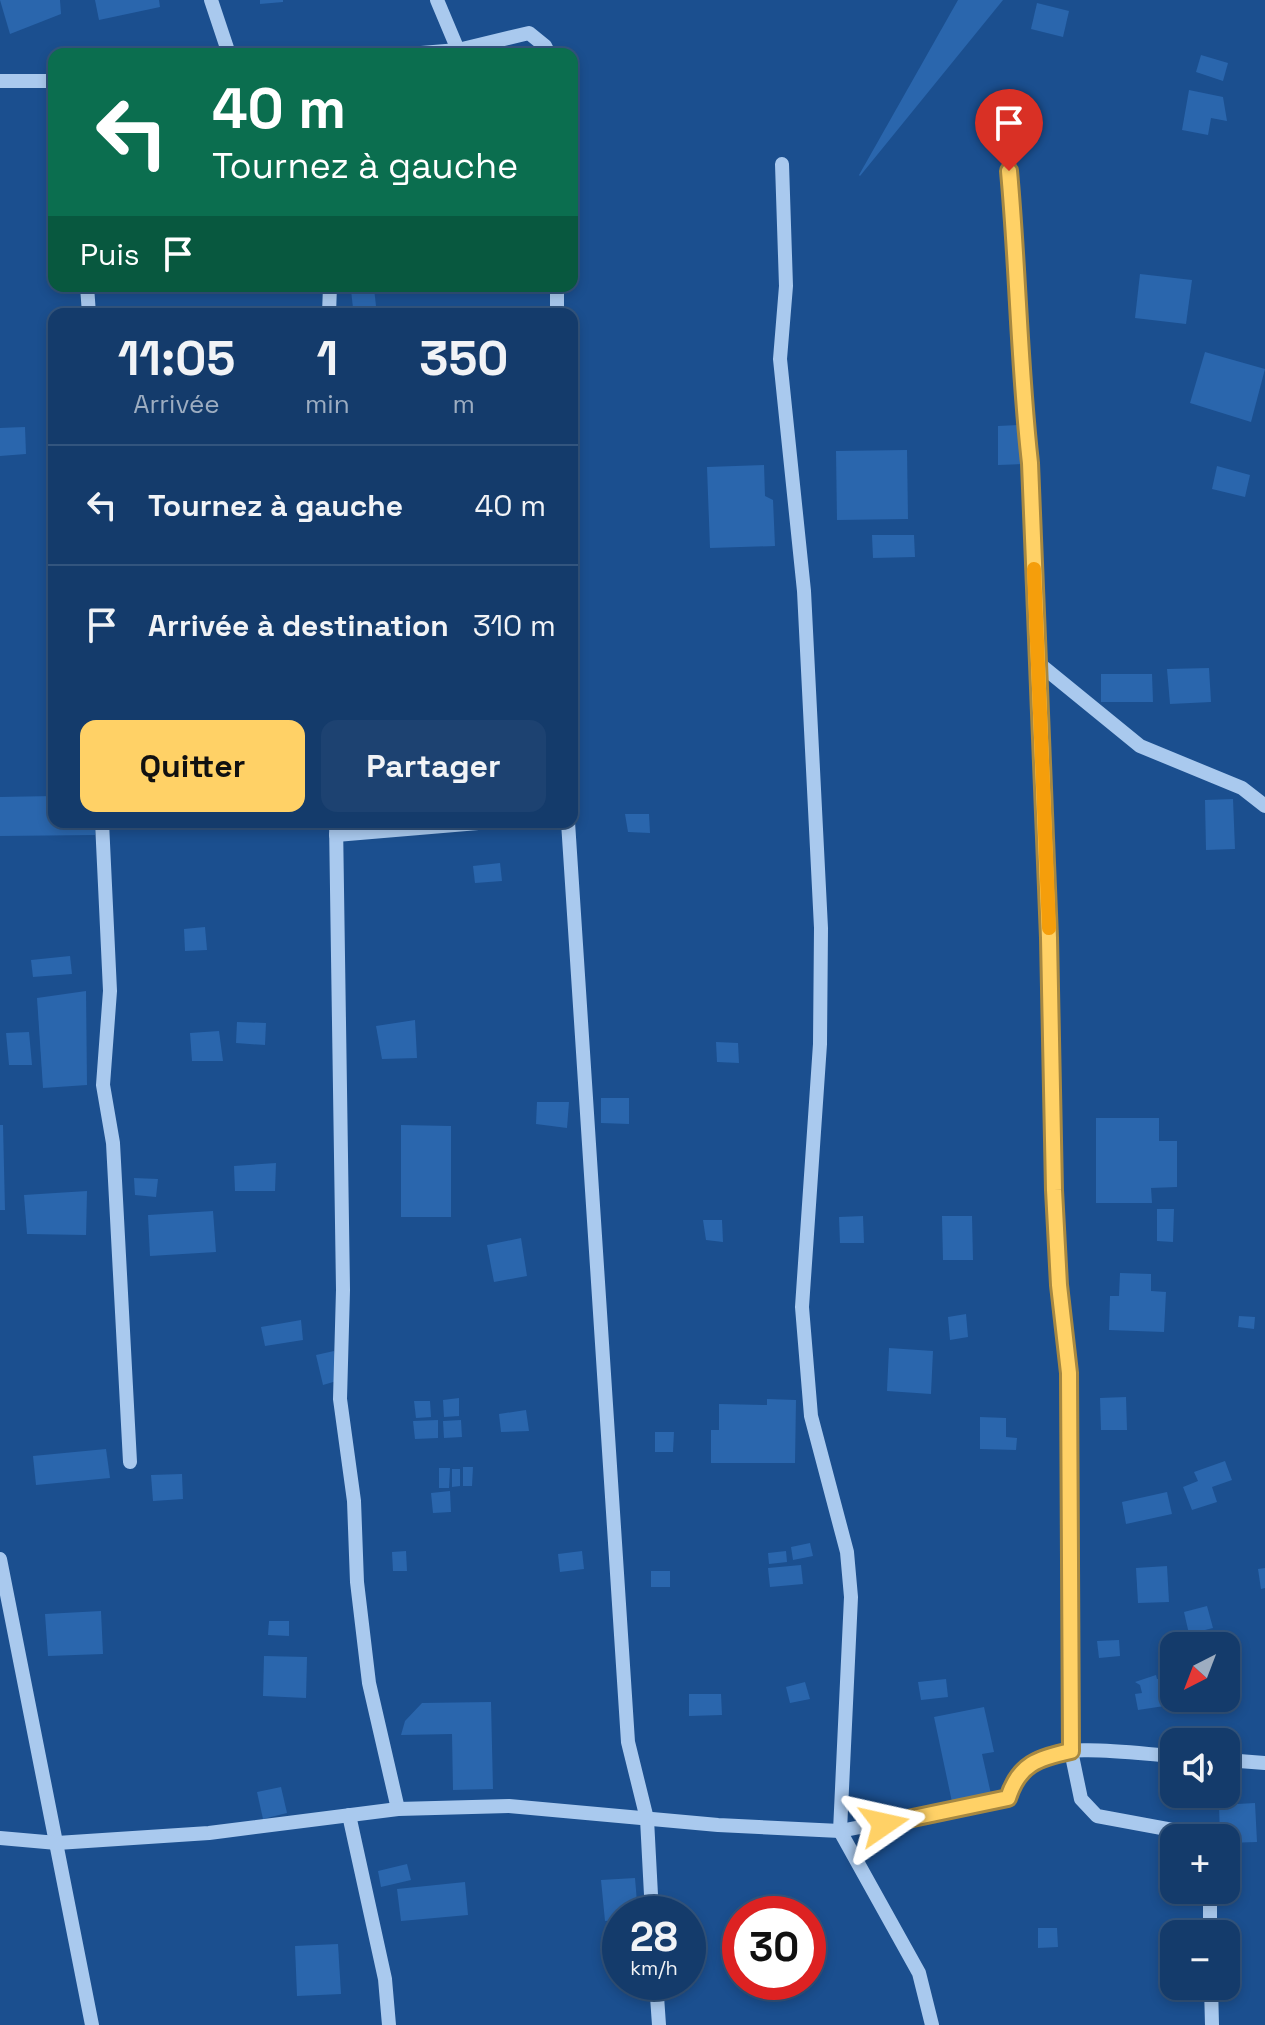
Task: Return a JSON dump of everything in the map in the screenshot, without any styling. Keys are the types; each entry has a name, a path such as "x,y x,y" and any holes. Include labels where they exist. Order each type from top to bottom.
{"street":[{"path":"211,0 227,48"},
{"path":"437,0 457,48"},
{"path":"466,48 529,33 546,48"},
{"path":"0,81 48,81"},
{"path":"782,164 786,286 780,359 804,591 821,928 820,1044 802,1307 811,1416 847,1552 851,1597 840,1831 919,1973 932,2025"},
{"path":"1009,171 1018,261 1022,405 1030,463 1049,938 1054,1190 1059,1285 1069,1373 1071,1751 1081,1799 1097,1816 1160,1827"},
{"path":"1037,662 1140,746 1242,788 1265,806"},
{"path":"102,828 110,991 103,1085 113,1143 130,1462"},
{"path":"358,828 336,829 343,1290 340,1399 354,1501 357,1582 369,1683 398,1809"},
{"path":"568,828 628,1742 647,1819 651,1896"},
{"path":"0,1559 92,2025"},
{"path":"0,1838 57,1843 209,1833 398,1809 509,1806 647,1819 840,1831 994,1803 1008,1798 1013,1783 1031,1761 1071,1751 1160,1755"},
{"path":"1240,1761 1265,1763"},
{"path":"349,1815 385,1979 389,2025"},
{"path":"657,2000 659,2025"},
{"path":"1211,2000 1212,2025"}],"building":[{"path":"0,0 60,0 61,14 10,34"},
{"path":"95,0 159,0 160,7 99,20"},
{"path":"260,0 283,0 283,2 260,4"},
{"path":"958,0 1003,0 860,176 859,175"},
{"path":"1037,3 1069,11 1063,37 1031,29"},
{"path":"1201,55 1228,63 1223,81 1196,72"},
{"path":"1189,90 1223,97 1227,121 1211,118 1208,135 1182,130"},
{"path":"1140,274 1192,280 1186,324 1135,318"},
{"path":"351,292 374,292 376,306 353,308"},
{"path":"1205,352 1265,369 1251,422 1190,403"},
{"path":"1019,425 1023,464 998,465 998,426"},
{"path":"25,427 26,454 0,456 0,428"},
{"path":"907,450 908,519 837,520 836,451"},
{"path":"764,465 765,496 773,500 775,546 710,548 707,467"},
{"path":"1217,466 1250,475 1245,497 1212,489"},
{"path":"872,535 914,535 915,557 873,558"},
{"path":"1209,668 1211,702 1170,704 1167,669"},
{"path":"1101,674 1152,674 1153,702 1101,702"},
{"path":"48,796 48,828 95,828 95,835 0,836 0,797"},
{"path":"1233,799 1235,849 1206,850 1205,800"},
{"path":"625,814 649,814 650,833 628,832"},
{"path":"500,863 502,881 475,883 473,866"},
{"path":"205,927 207,950 185,951 184,929"},
{"path":"70,956 72,974 33,977 31,960"},
{"path":"86,991 87,1085 43,1088 37,998"},
{"path":"415,1020 417,1058 382,1059 376,1026"},
{"path":"237,1022 266,1023 265,1045 236,1043"},
{"path":"219,1031 223,1061 192,1061 190,1033"},
{"path":"29,1032 32,1065 9,1065 6,1033"},
{"path":"716,1042 738,1043 739,1063 717,1062"},
{"path":"601,1098 629,1098 629,1124 601,1123"},
{"path":"537,1102 569,1102 567,1128 536,1124"},
{"path":"1096,1118 1159,1118 1159,1141 1177,1141 1177,1187 1151,1188 1152,1203 1096,1203"},
{"path":"0,1125 3,1125 5,1210 0,1210"},
{"path":"401,1125 451,1126 451,1217 401,1217"},
{"path":"276,1163 275,1191 235,1191 234,1166"},
{"path":"134,1178 158,1179 156,1197 135,1195"},
{"path":"87,1191 86,1235 27,1234 24,1195"},
{"path":"1157,1209 1174,1209 1173,1242 1157,1241"},
{"path":"213,1211 216,1252 150,1256 148,1215"},
{"path":"863,1216 864,1243 840,1243 839,1217"},
{"path":"942,1216 972,1216 973,1260 943,1260"},
{"path":"703,1220 722,1220 723,1242 706,1240"},
{"path":"521,1238 527,1276 494,1282 487,1245"},
{"path":"1120,1273 1151,1274 1151,1291 1166,1292 1164,1332 1109,1330 1110,1296 1119,1296"},
{"path":"966,1314 968,1337 950,1340 948,1317"},
{"path":"1239,1316 1255,1317 1254,1329 1238,1327"},
{"path":"301,1320 303,1340 265,1346 261,1327"},
{"path":"889,1348 933,1351 931,1394 887,1391"},
{"path":"334,1351 340,1380 323,1385 316,1355"},
{"path":"1126,1397 1127,1430 1101,1430 1100,1398"},
{"path":"459,1398 459,1416 444,1417 443,1400"},
{"path":"767,1399 796,1400 795,1463 711,1463 711,1430 719,1430 719,1404 767,1405"},
{"path":"414,1401 430,1401 431,1417 416,1418"},
{"path":"526,1410 529,1431 501,1432 499,1414"},
{"path":"980,1417 1006,1418 1006,1437 1017,1438 1016,1450 980,1449"},
{"path":"438,1420 438,1438 415,1439 413,1421"},
{"path":"461,1420 462,1437 444,1438 443,1421"},
{"path":"655,1432 674,1432 673,1452 655,1452"},
{"path":"106,1449 110,1478 36,1485 33,1456"},
{"path":"1225,1461 1232,1480 1212,1487 1217,1502 1192,1510 1183,1487 1198,1481 1194,1472"},
{"path":"463,1467 473,1467 472,1486 463,1486"},
{"path":"439,1468 450,1468 449,1488 439,1488"},
{"path":"452,1469 460,1469 460,1486 452,1487"},
{"path":"182,1474 183,1499 153,1501 151,1475"},
{"path":"450,1491 451,1512 433,1513 431,1493"},
{"path":"1167,1492 1172,1514 1126,1524 1122,1502"},
{"path":"810,1543 813,1556 793,1560 791,1547"},
{"path":"406,1551 407,1571 393,1571 392,1552"},
{"path":"582,1551 584,1569 560,1572 558,1554"},
{"path":"786,1551 787,1562 769,1564 768,1553"},
{"path":"801,1565 803,1584 770,1587 768,1568"},
{"path":"1167,1566 1169,1602 1138,1603 1136,1568"},
{"path":"1265,1568 1265,1588 1261,1589 1258,1569"},
{"path":"651,1571 670,1571 670,1587 651,1587"},
{"path":"1207,1606 1213,1628 1189,1632 1184,1612"},
{"path":"101,1611 103,1654 48,1656 45,1614"},
{"path":"269,1621 289,1621 289,1636 268,1635"},
{"path":"1119,1640 1120,1656 1099,1658 1097,1641"},
{"path":"264,1656 307,1657 306,1698 263,1696"},
{"path":"1156,1675 1160,1679 1160,1707 1138,1710 1135,1694 1142,1693 1140,1685 1135,1682"},
{"path":"946,1679 948,1697 921,1700 918,1682"},
{"path":"805,1682 810,1699 790,1703 786,1687"},
{"path":"689,1694 721,1694 722,1715 689,1716"},
{"path":"491,1702 493,1789 453,1790 452,1734 401,1735 405,1721 422,1703"},
{"path":"984,1707 994,1752 982,1754 991,1794 952,1802 934,1717"},
{"path":"281,1787 287,1813 263,1819 257,1792"},
{"path":"1255,1803 1257,1842 1240,1843 1240,1824 1220,1824 1219,1808 1240,1808 1240,1804"},
{"path":"407,1864 411,1880 381,1887 378,1871"},
{"path":"635,1878 636,1896 603,1896 601,1880"},
{"path":"465,1882 468,1915 401,1921 397,1889"},
{"path":"1038,1928 1057,1928 1058,1947 1038,1948"},
{"path":"338,1944 341,1994 297,1996 295,1946"}],"slow traffic":[{"path":"1034,569 1049,928"}],"route":[{"path":"884,1824 1008,1798 1013,1783 1031,1761 1071,1751 1069,1373 1059,1285 1054,1190 1049,938 1030,463 1022,405 1018,261 1009,171"}]}
